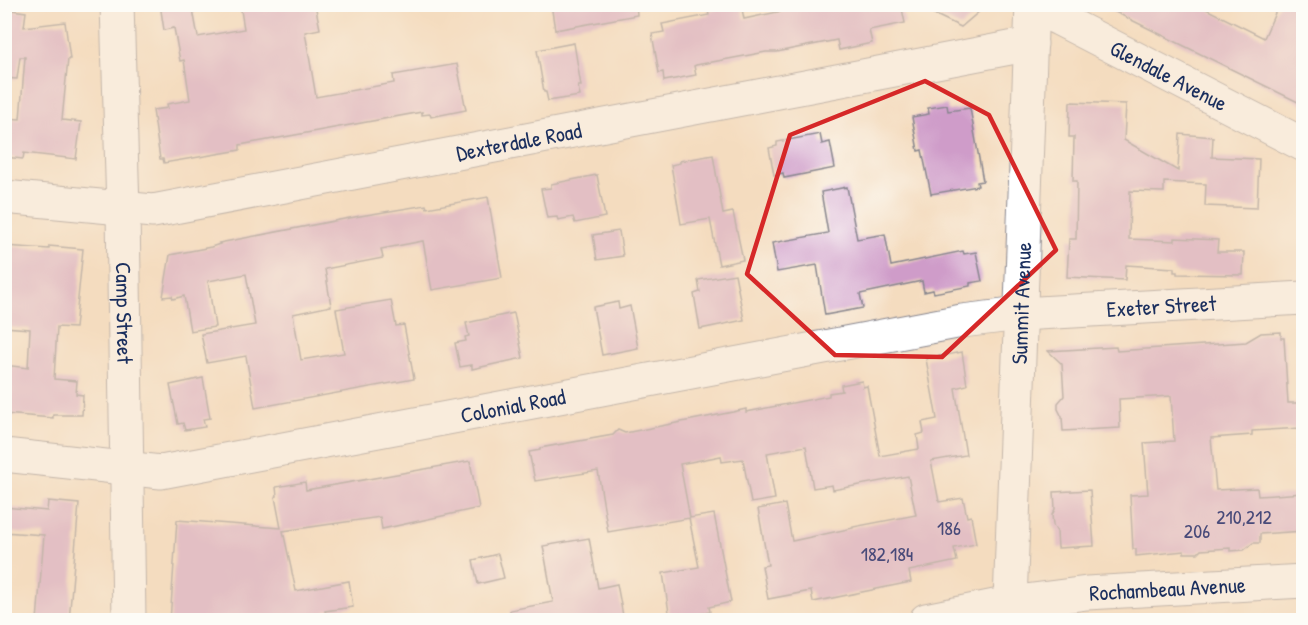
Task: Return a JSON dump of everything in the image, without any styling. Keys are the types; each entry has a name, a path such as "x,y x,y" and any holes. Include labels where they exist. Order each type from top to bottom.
{"street":[{"name":"Camp Street","path":"117,4 123,210 129,621"},
{"name":"Summit Avenue","path":"1010,603 1032,6"},
{"name":"Glendale Avenue","path":"1032,6 1304,145"},
{"name":"Dexterdale Road","path":"4,197 153,212 1031,44"},
{"name":"Exeter Street","path":"1020,314 1304,297"},
{"name":"Colonial Road","path":"4,455 161,472 962,321 1020,314"},
{"name":"Rochambeau Avenue","path":"926,621 1010,603 1087,593 1304,581"}],"highlighted area":[{"path":"925,81 989,115 1056,250 942,357 835,355 747,274 790,135"}],"building":[{"path":"160,4 192,4 198,37 244,29 240,4 315,4 320,29 305,32 316,97 394,83 393,75 457,64 466,110 431,117 430,114 422,115 422,112 240,145 240,150 164,163 163,159 160,159 153,110 168,108 167,104 190,100 184,60 180,61 174,28 164,30"},
{"path":"551,4 636,4 637,15 555,30"},
{"path":"725,4 736,4 742,9 744,19 815,4 901,4 905,23 869,30 872,43 839,50 837,40 777,52 766,52 696,65 694,66 696,75 664,81 663,72 659,73 652,34 664,32 662,24 709,15 708,11 723,8"},
{"path":"913,4 988,4 961,27"},
{"path":"1099,4 1196,4 1264,38 1279,4 1304,4 1304,105"},
{"path":"4,9 26,12 24,27 65,22 70,59 68,59 62,120 81,122 76,159 24,153 23,159 4,157 4,118 20,119 25,57 20,57 17,79 4,78"},
{"path":"574,43 581,86 578,86 580,96 548,101 546,92 544,92 537,50"},
{"path":"1070,102 1126,104 1124,140 1178,171 1180,134 1213,137 1212,157 1259,159 1257,208 1205,206 1206,184 1164,182 1164,192 1130,191 1129,239 1218,240 1217,252 1244,252 1243,275 1177,274 1174,268 1126,265 1125,280 1067,277 1069,239 1076,239 1077,181 1073,181 1074,137 1069,137"},
{"path":"947,105 948,111 970,108 983,181 977,182 978,186 931,194 922,150 918,151 912,117 929,114 928,108"},
{"path":"820,134 822,144 830,142 835,168 784,178 783,173 774,175 769,148 777,146 777,142"},
{"path":"713,155 723,214 733,212 743,260 719,265 710,219 681,224 671,165 680,163 680,161"},
{"path":"597,175 605,217 575,223 573,217 558,220 557,217 547,218 541,189 551,188 551,184"},
{"path":"847,187 857,239 885,234 891,266 963,251 964,254 976,252 982,281 970,283 970,286 934,293 933,290 924,292 922,281 860,294 863,308 825,315 817,265 777,272 772,243 828,233 821,192"},
{"path":"488,197 502,278 432,290 423,241 381,249 383,258 325,269 331,306 293,314 301,360 344,353 336,309 391,300 396,326 404,325 414,379 255,408 246,356 207,363 201,334 255,325 246,274 208,281 215,327 190,331 184,296 173,299 172,296 163,297 170,255 211,247 219,243 360,216 426,205 427,208"},
{"path":"619,231 623,256 597,260 593,235"},
{"path":"4,246 83,249 75,328 57,327 54,379 77,381 76,394 83,395 82,415 53,415 53,418 4,414 4,365 28,368 30,329 4,327"},
{"path":"735,274 744,320 700,329 694,294 700,292 698,280"},
{"path":"618,302 619,309 630,306 638,348 602,355 593,307"},
{"path":"514,313 523,358 472,369 472,365 460,367 455,343 466,341 465,337 469,336 466,323"},
{"path":"1281,332 1281,338 1284,338 1288,403 1300,403 1302,428 1252,431 1252,435 1211,438 1216,490 1257,488 1258,496 1304,493 1304,531 1260,534 1260,543 1253,543 1244,550 1230,551 1230,548 1201,550 1198,553 1184,553 1184,551 1136,556 1136,549 1133,549 1130,495 1148,494 1144,443 1174,441 1171,396 1119,399 1120,428 1063,431 1062,417 1058,409 1058,403 1064,396 1062,364 1048,351 1116,347 1117,351 1246,342 1261,333"},
{"path":"962,352 967,385 955,388 966,455 931,461 939,502 963,498 967,517 971,516 976,544 954,548 957,561 909,571 911,582 813,602 811,591 768,599 762,566 768,565 758,509 785,504 792,541 916,515 908,476 833,490 832,485 813,488 806,446 767,453 775,499 751,503 743,459 722,462 721,456 680,464 690,518 608,532 598,471 535,481 529,452 540,450 540,448 613,435 618,430 625,433 746,409 746,412 829,396 829,393 842,391 841,385 862,381 863,387 867,386 880,456 919,449 917,435 924,433 922,422 937,419 926,359"},
{"path":"203,378 210,418 203,419 205,427 185,430 183,423 178,424 170,385"},
{"path":"470,461 479,508 382,529 380,517 283,531 296,591 349,581 353,607 325,611 327,621 170,621 177,520 281,528 275,497 277,496 276,487 305,482 306,490"},
{"path":"1090,490 1094,546 1058,548 1057,532 1053,525 1052,515 1055,509 1054,492"},
{"path":"48,501 79,504 69,621 37,621 44,535 4,532 4,507 47,511"},
{"path":"714,514 731,602 709,607 710,612 670,619 663,573 699,567 689,518"},
{"path":"589,538 598,588 617,584 624,621 511,621 510,610 553,602 543,546"},
{"path":"498,554 504,578 478,584 473,560"}]}
